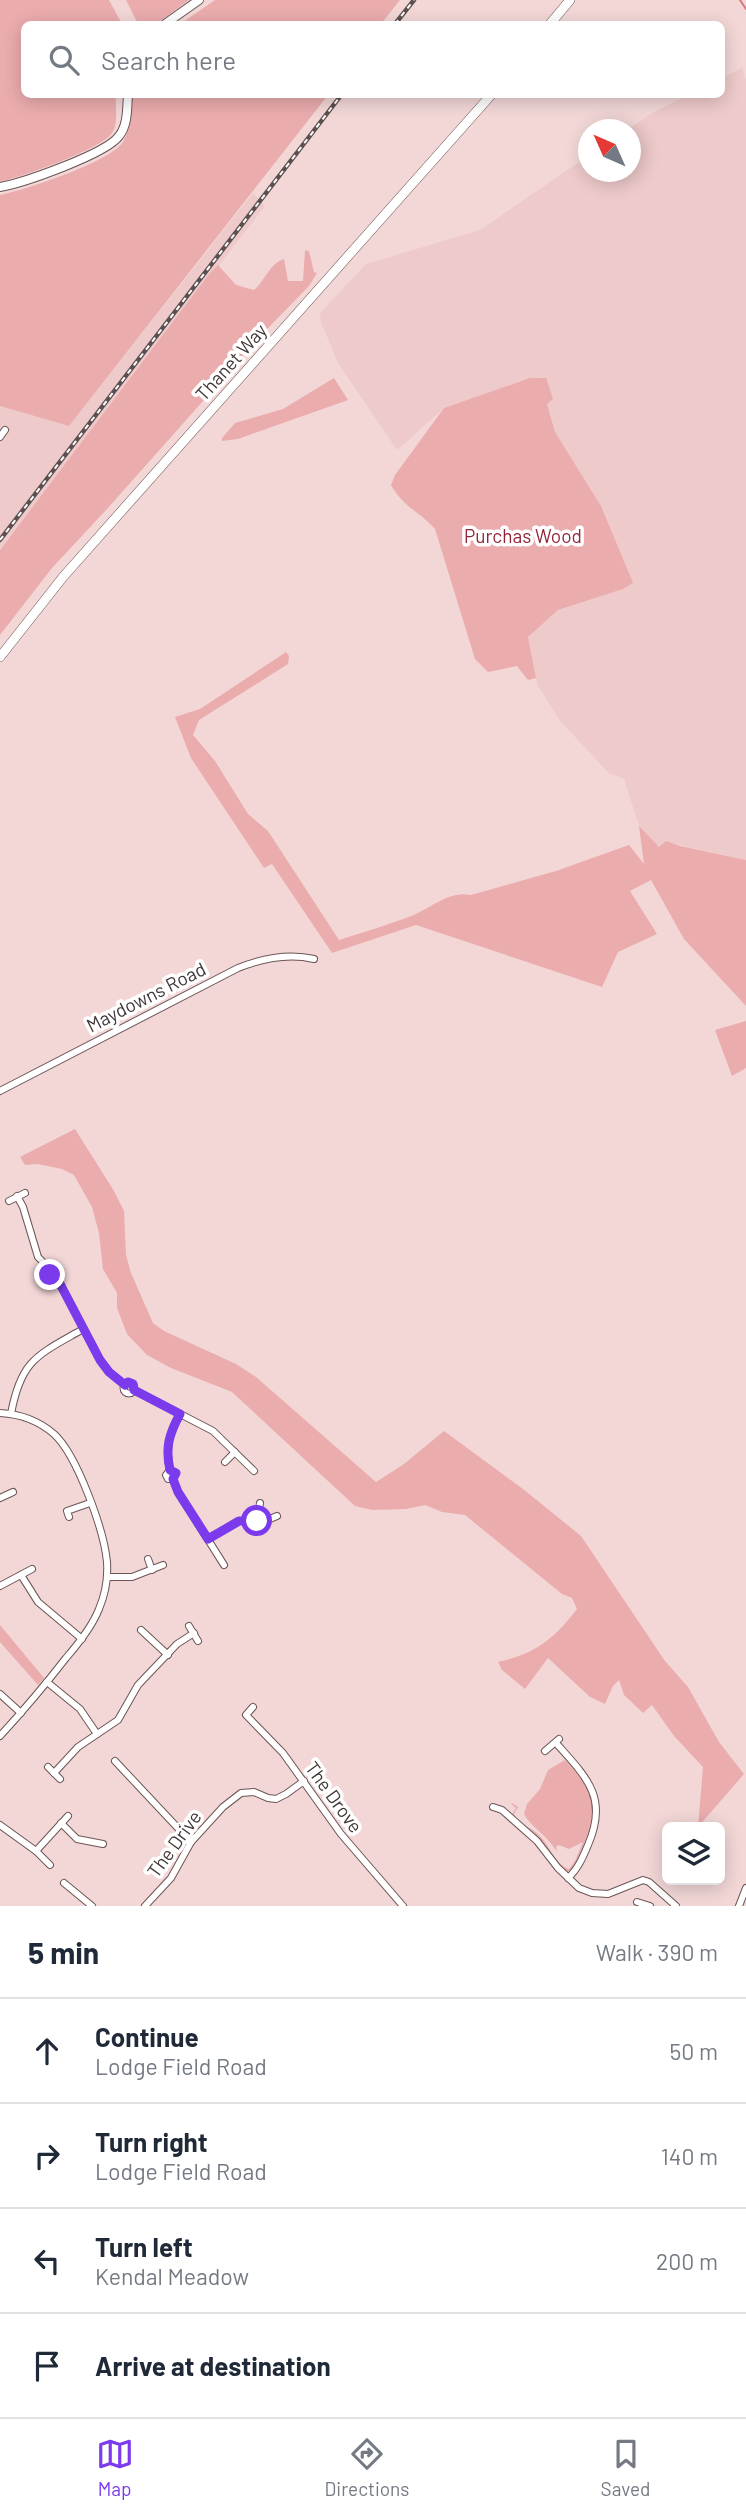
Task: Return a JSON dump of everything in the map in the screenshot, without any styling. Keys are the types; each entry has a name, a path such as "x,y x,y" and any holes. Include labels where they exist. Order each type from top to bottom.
{"main road":[{"path":"169,21 199,0"},
{"path":"552,21 570,0"},
{"path":"0,187 15,185 106,148 116,141 124,130 128,98"},
{"name":"Thanet Way","path":"0,657 63,577 488,98"}],"street":[{"name":"Maydowns Road","path":"0,1091 238,968 255,961 297,955 314,959"},
{"path":"9,1200 21,1195 38,1256 52,1271 51,1278 58,1280 100,1360 109,1372 125,1385 127,1392 134,1390 213,1432 254,1471"},
{"path":"11,1414 22,1374 42,1353 83,1329"},
{"path":"37,1344 42,1353"},
{"path":"0,1413 11,1414 44,1427 64,1445 78,1469 90,1503 105,1552 107,1577 101,1605 82,1639 0,1736"},
{"path":"180,1414 168,1438 170,1470 176,1473 173,1479 178,1492 225,1564"},
{"path":"225,1462 235,1452"},
{"path":"0,1498 13,1492"},
{"path":"69,1517 67,1511 90,1503"},
{"path":"257,1521 260,1503"},
{"path":"208,1539 239,1521 257,1521 278,1516"},
{"path":"148,1559 152,1570"},
{"path":"107,1577 132,1577 163,1565"},
{"path":"0,1586 32,1569"},
{"path":"21,1576 38,1602 82,1639"},
{"path":"189,1626 198,1641"},
{"path":"141,1630 168,1655"},
{"path":"149,1637 155,1630"},
{"path":"54,1773 78,1747 118,1720 138,1685 184,1639 194,1633"},
{"path":"47,1682 80,1709 97,1734"},
{"path":"0,1694 21,1713"},
{"name":"The Drove","path":"253,1707 246,1715 283,1753 341,1834 403,1906"},
{"path":"545,1752 558,1741 590,1783 596,1800 595,1829 576,1871 568,1878"},
{"path":"115,1761 191,1842"},
{"path":"48,1767 60,1779"},
{"name":"The Drive","path":"145,1906 172,1878 191,1842 223,1807 241,1793 254,1792 276,1799 304,1781"},
{"path":"506,1814 513,1806"},
{"path":"493,1807 506,1814 541,1846 579,1888 599,1895 608,1894 643,1880 676,1906"},
{"path":"36,1851 68,1816"},
{"path":"61,1824 78,1839 100,1844 98,1833"},
{"path":"0,1825 36,1851 50,1865"},
{"path":"64,1883 92,1906"},
{"path":"739,1906 746,1888"},
{"path":"637,1902 650,1906"}],"shaded area":[{"path":"742,68 746,81 746,860 666,842 659,848 639,826 624,779 609,773 560,721 537,684 528,637 558,610 623,589 632,582 601,506 555,432 547,404 546,378 530,378 444,408 397,450 338,363 321,322 320,313 366,264 480,230 578,163 578,182 641,182 641,120 682,98 725,98 725,76"},
{"path":"253,193 265,206 0,549 0,406 69,426"}],"green space":[{"path":"0,0 109,0 120,21 21,21 21,98 116,98 112,133 78,154 0,182"},
{"path":"126,0 189,0 160,21 136,21"},
{"path":"215,0 400,0 383,21 184,21"},
{"path":"132,98 326,98 69,426 0,406 0,195 66,174 102,158 123,142 130,119"},
{"path":"305,250 309,251 314,272 317,273 309,286 52,568 0,635 0,550 209,274 218,265 236,285 254,290 271,269 284,259 288,281 303,281"},
{"path":"334,378 348,400 238,439 222,441 235,423 283,409"},
{"name":"Purchas Wood","path":"530,378 546,378 553,399 547,404 555,432 601,506 633,583 623,589 558,610 528,637 536,678 528,680 517,666 488,672 475,659 435,529 401,499 391,485 395,475 444,408"},
{"path":"286,652 289,656 288,664 199,720 193,735 215,761 248,814 268,831 339,940 409,917 455,895 471,895 556,871 629,845 644,864 639,826 659,847 666,841 746,860 746,1006 684,939 651,880 630,891 657,934 618,952 602,987 416,925 332,953 272,864 264,868 191,758 175,717 200,709"},
{"path":"746,1021 746,1068 732,1076 715,1030"},
{"path":"75,1129 124,1211 126,1255 153,1323 164,1331 236,1364 256,1377 376,1482 404,1464 444,1431 581,1536 665,1661 688,1687 719,1742 744,1774 702,1822 698,1822 703,1767 674,1736 652,1705 643,1713 624,1695 619,1680 613,1686 605,1704 590,1697 548,1658 525,1689 502,1670 498,1662 533,1650 560,1629 577,1609 572,1598 562,1594 465,1515 442,1512 425,1505 406,1509 372,1510 355,1506 232,1392 171,1368 147,1355 127,1334 117,1308 117,1293 103,1269 99,1233 92,1207 74,1175 62,1169 38,1164 25,1165 20,1157"},
{"path":"0,1625 44,1678 38,1685 0,1642"},
{"path":"565,1760 584,1782 593,1807 583,1854 570,1871 565,1872 513,1817 512,1814 516,1808 511,1804 518,1807 514,1814 519,1821 539,1835 556,1859 569,1869 583,1842 569,1849 559,1845 556,1847 557,1852 524,1814 527,1804 540,1789 548,1770"}],"waterway":[{"path":"740,0 746,9"}],"railway":[{"path":"397,21 414,0"},
{"path":"0,540 339,98"}],"route":[{"path":"50,1275 52,1279 58,1280 109,1372 118,1381 125,1385 131,1382 134,1390 180,1414 168,1438 170,1470 176,1473 173,1479 178,1492 208,1539 239,1521 257,1521"}]}
